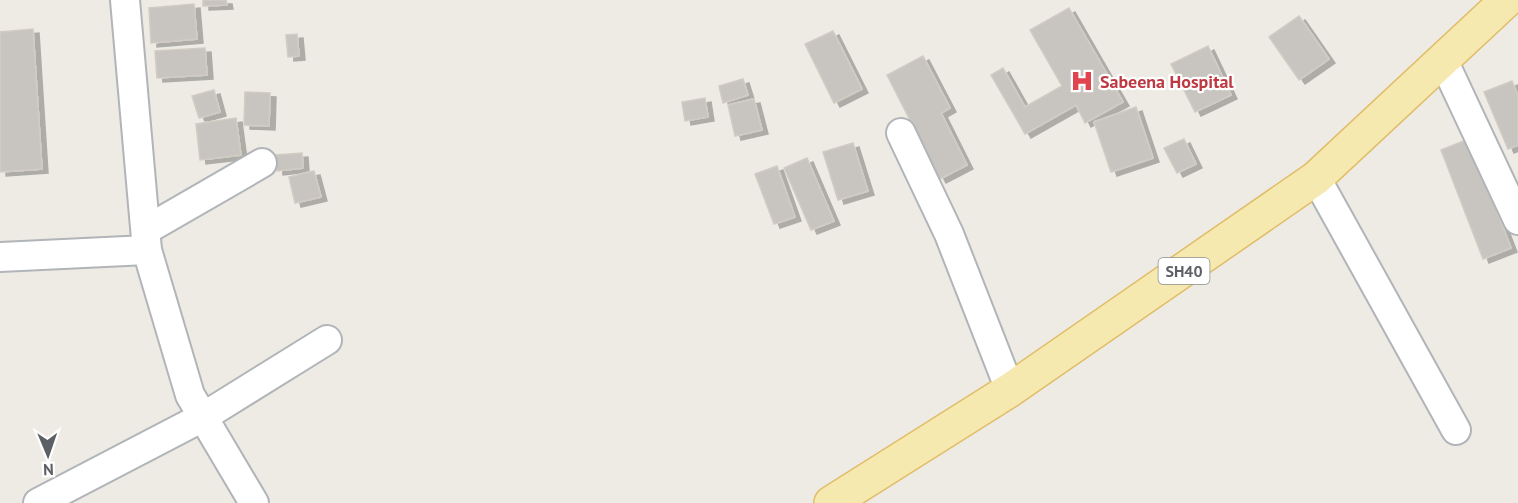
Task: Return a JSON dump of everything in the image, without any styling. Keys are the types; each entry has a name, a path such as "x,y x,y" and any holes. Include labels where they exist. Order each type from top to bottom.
{"main road":[{"name":"SH40","path":"831,503 1010,390 1316,178 1507,0"}],"street":[{"path":"125,0 147,240 190,395 254,503"},
{"path":"1443,60 1518,220"},
{"path":"901,133 949,234 1010,390"},
{"path":"0,257 147,240 262,163"},
{"path":"1316,178 1456,430"},
{"path":"38,503 203,417 327,340"}],"building":[{"path":"203,0 226,0 227,5 203,6"},
{"path":"194,4 197,39 151,43 149,8"},
{"path":"1069,8 1123,102 1085,123 1076,105 1025,134 991,75 1003,68 1025,107 1062,86 1030,30"},
{"path":"1299,16 1329,59 1299,80 1269,37"},
{"path":"33,29 42,169 0,172 0,32"},
{"path":"833,31 862,89 834,103 805,44"},
{"path":"297,34 299,56 288,57 286,35"},
{"path":"1208,46 1231,95 1195,112 1171,64"},
{"path":"205,48 207,75 157,78 155,51"},
{"path":"923,56 950,108 941,113 967,165 940,179 887,75"},
{"path":"743,79 748,95 723,103 719,86"},
{"path":"1512,81 1518,96 1518,145 1508,149 1484,92"},
{"path":"214,90 220,112 199,118 192,96"},
{"path":"245,92 270,93 269,126 244,125"},
{"path":"705,98 708,117 685,121 682,102"},
{"path":"754,99 762,130 735,136 728,105"},
{"path":"1136,107 1153,158 1111,172 1094,122"},
{"path":"236,118 241,155 200,160 196,124"},
{"path":"1184,139 1196,164 1177,173 1164,148"},
{"path":"1469,139 1511,248 1483,259 1441,150"},
{"path":"853,143 868,191 838,200 823,152"},
{"path":"302,153 303,168 277,171 276,155"},
{"path":"807,158 834,221 811,230 784,168"},
{"path":"777,166 795,217 774,224 755,174"},
{"path":"314,171 321,197 295,203 289,177"}],"place":[{"name":"Sabeena Hospital","path":"1082,81"}]}
